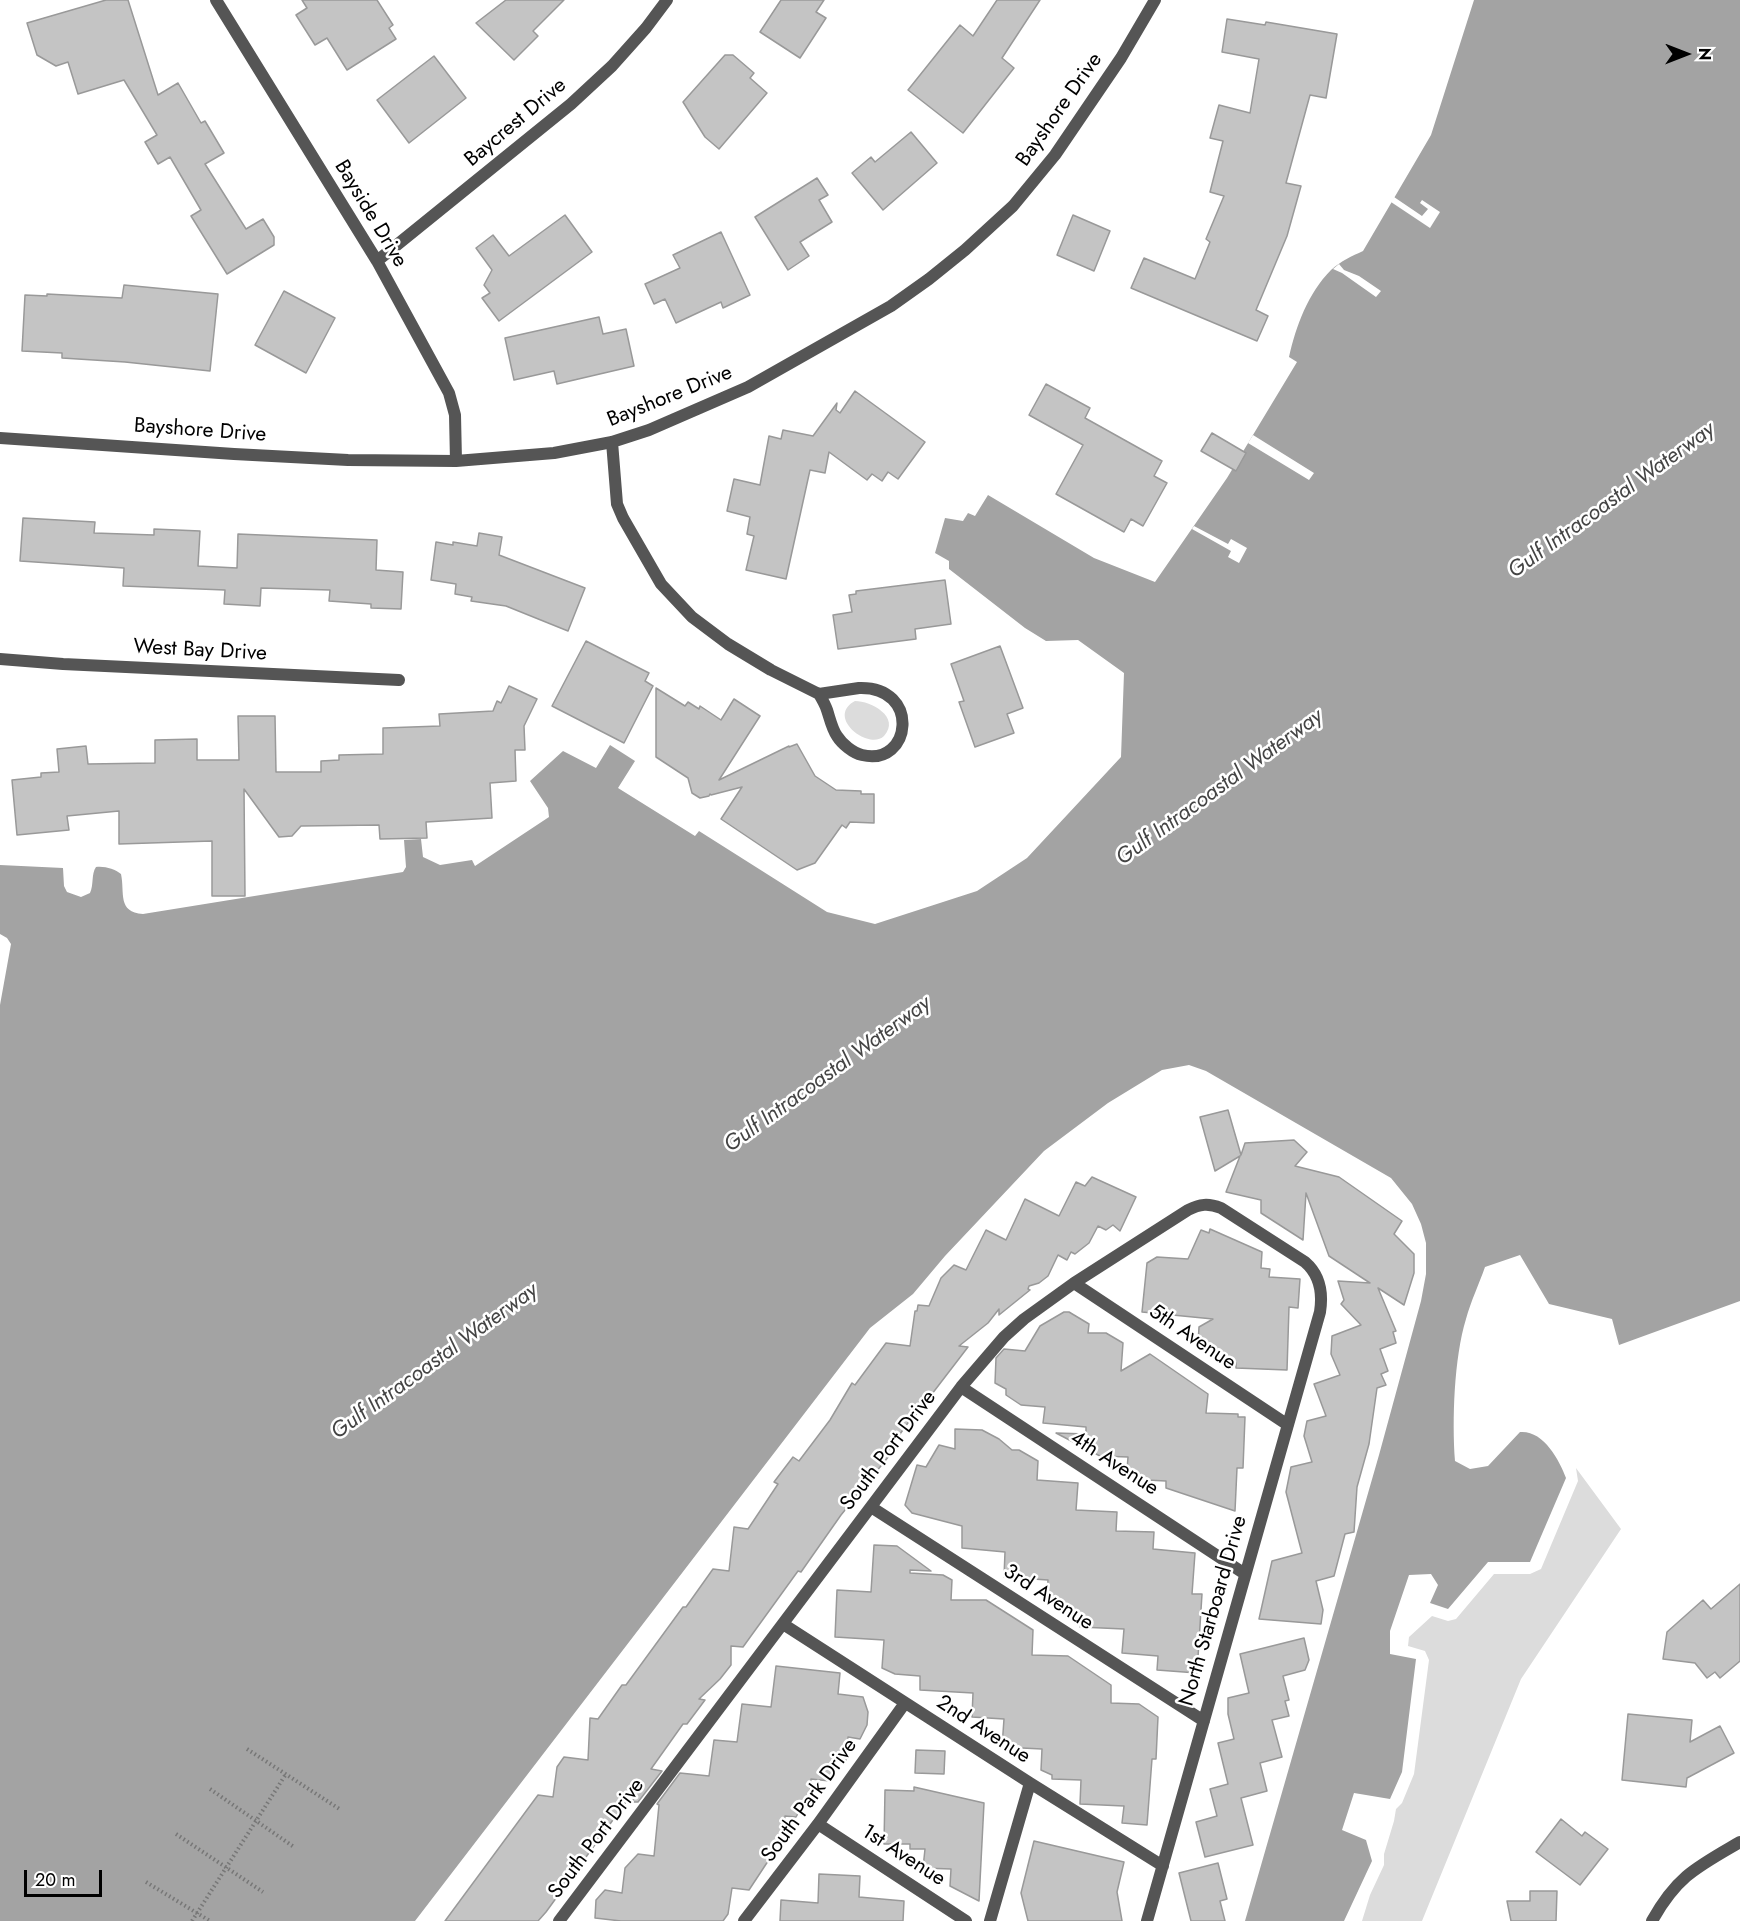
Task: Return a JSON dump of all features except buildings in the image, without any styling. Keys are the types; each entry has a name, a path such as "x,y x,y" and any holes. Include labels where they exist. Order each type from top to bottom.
{"street":[{"name":"Bayside Drive","path":"216,0 376,261 449,393 455,415 456,461"},
{"name":"Baycrest Drive","path":"376,261 571,104 612,66 667,0"},
{"name":"Bayshore Drive","path":"0,438 348,460 456,461 545,454 612,442 648,430 748,387 891,306 929,279 1013,206 1039,176 1076,127 1122,58 1155,0"},
{"path":"612,442 617,504 661,584 692,617 728,644 819,694 870,688 887,694 896,701 902,711 904,722 898,742 890,750 880,755 870,757 859,755 837,737 827,708 819,694"},
{"name":"West Bay Drive","path":"0,659 74,665 399,680"},
{"name":"South Port Drive","path":"560,1921 961,1387 1004,1337 1024,1319 1074,1283 1188,1210 1204,1204 1213,1204 1311,1266 1319,1280 1322,1299 1320,1312"},
{"name":"5th Avenue","path":"1074,1283 1288,1425"},
{"name":"North Starboard Drive","path":"1147,1921 1320,1312"},
{"name":"4th Avenue","path":"961,1387 1245,1574"},
{"name":"3rd Avenue","path":"872,1507 1204,1721"},
{"name":"2nd Avenue","path":"783,1624 1163,1866"},
{"name":"South Park Drive","path":"744,1921 818,1824 905,1703"},
{"path":"990,1921 1030,1783"},
{"name":"1st Avenue","path":"818,1824 966,1921"},
{"path":"1652,1921 1675,1885 1697,1867 1740,1842"}],"path":[{"path":"247,1749 341,1810"},
{"path":"192,1921 286,1774"},
{"path":"210,1789 294,1847"},
{"path":"176,1834 263,1892"},
{"path":"146,1882 210,1921"}],"shaded area":[{"path":"855,701 876,707 887,717 889,723 884,736 869,739 860,736 847,723 845,715 847,708"},
{"path":"1576,1468 1621,1529 1521,1679 1422,1921 1362,1921 1370,1895 1384,1865 1384,1854 1396,1809 1402,1803 1414,1774 1429,1660 1425,1651 1408,1646 1409,1637 1432,1616 1448,1621 1456,1619 1494,1574 1530,1574 1541,1569 1578,1481"}],"water":[{"name":"Gulf Intracoastal Waterway","path":"1474,0 1740,0 1740,1301 1619,1345 1612,1319 1549,1304 1520,1255 1485,1267 1468,1312 1456,1370 1455,1461 1470,1469 1488,1466 1520,1432 1528,1433 1536,1436 1549,1447 1566,1478 1530,1562 1488,1562 1448,1609 1430,1603 1438,1585 1431,1574 1409,1575 1390,1631 1390,1654 1416,1659 1402,1772 1390,1799 1354,1793 1342,1830 1366,1840 1372,1861 1344,1921 1245,1921 1421,1301 1426,1274 1426,1243 1412,1204 1391,1178 1206,1071 1189,1065 1162,1070 1108,1103 1044,1151 945,1256 913,1294 870,1328 415,1921 0,1921 0,1005 11,944 0,934 0,865 63,868 64,886 67,892 81,897 90,893 96,867 113,869 121,874 124,900 129,910 143,914 403,872 406,867 404,840 421,839 423,857 440,865 472,860 475,866 549,817 548,808 530,781 563,751 596,768 610,745 635,761 618,788 695,836 699,831 827,912 875,924 977,891 1027,858 1121,757 1124,673 1078,640 1046,641 1025,628 949,569 949,561 935,553 945,518 963,521 968,513 975,516 988,495 1094,558 1155,582 1227,478 1297,362 1289,357 1299,322 1309,299 1331,270 1363,251 1431,135"}],"pier":[{"path":"1394,197 1422,216 1428,209 1420,203 1422,200 1440,212 1430,228 1391,202"},
{"path":"1339,264 1344,270 1359,276 1381,291 1376,297 1333,269"},
{"path":"1253,435 1314,473 1309,480 1248,443"},
{"path":"1194,526 1228,544 1231,539 1247,548 1239,563 1228,557 1231,551 1192,529"}]}
